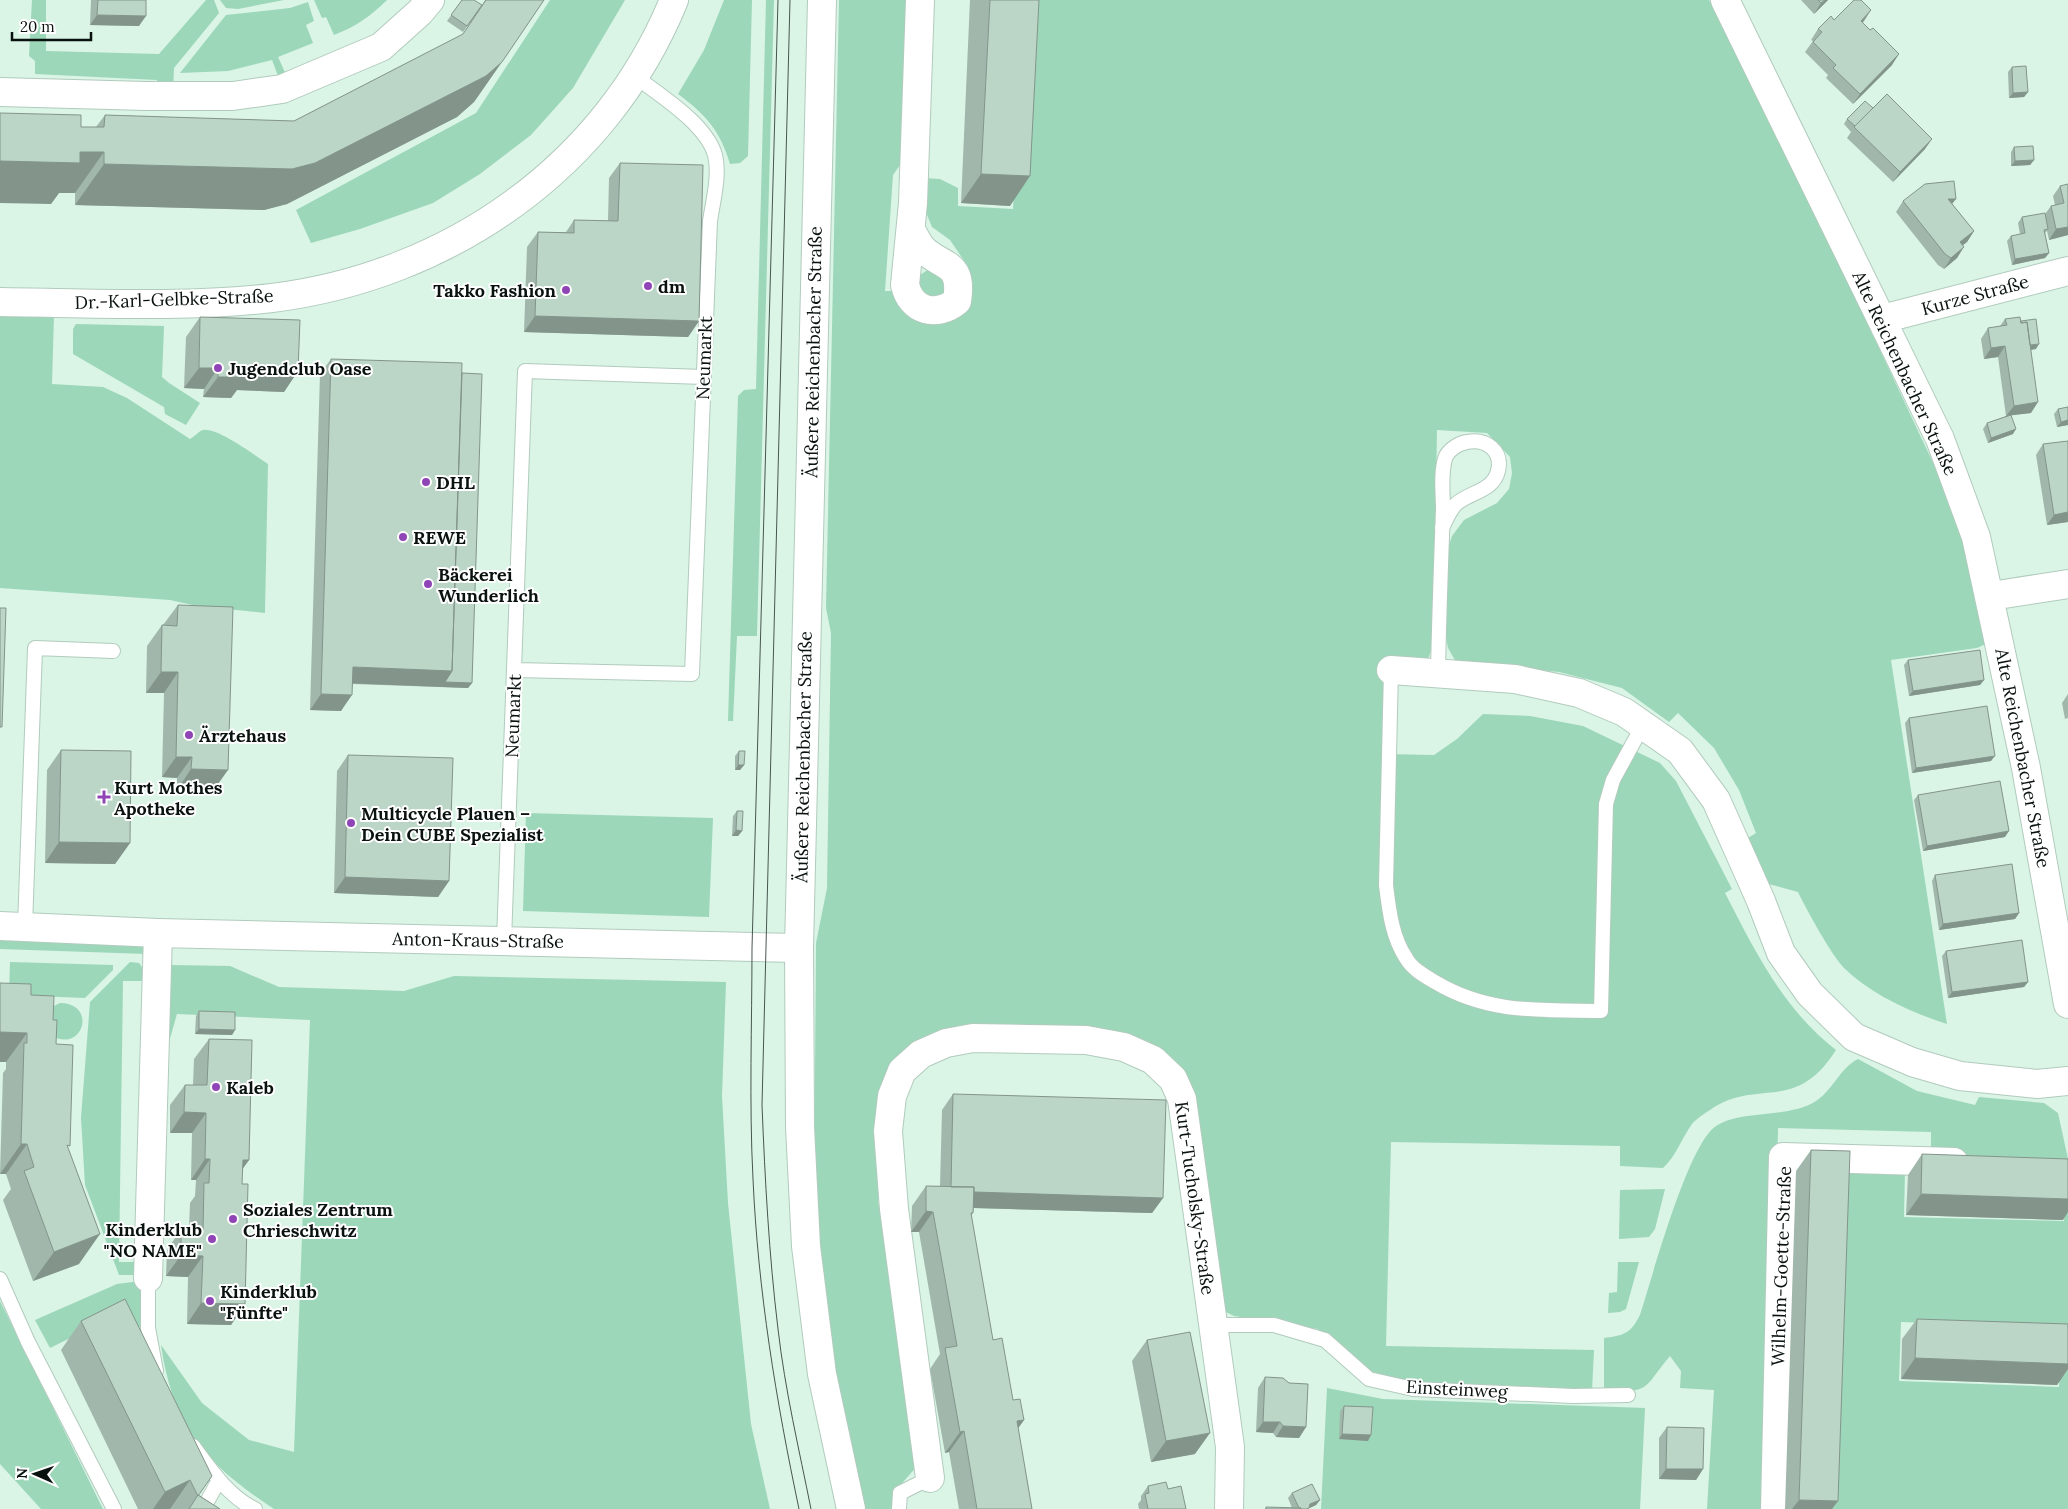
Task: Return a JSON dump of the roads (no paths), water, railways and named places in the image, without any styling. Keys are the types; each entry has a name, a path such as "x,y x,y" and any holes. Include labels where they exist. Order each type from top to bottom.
{"street":[{"path":"0,92 233,96 282,89 381,47 420,12 430,0"},
{"name":"Dr.-Karl-Gelbke-Straße","path":"0,302 170,303 272,298 364,280 414,262 472,233 560,167 636,78 664,25 674,0"},
{"name":"Äußere Reichenbacher Straße","path":"822,0 799,948 800,1127 806,1246 822,1374 851,1509"},
{"path":"911,230 920,0"},
{"name":"Alte Reichenbacher Straße","path":"1725,0 1940,440 1976,537 1991,596 2028,778 2068,1004"},
{"name":"Kurze Straße","path":"1882,319 2068,271"},
{"path":"1991,596 2068,584"},
{"path":"1391,670 1515,679 1579,693 1624,712 1680,751 1716,800 1761,901 1781,953 1810,994 1854,1037 1912,1062 1960,1076 2038,1084 2068,1080"},
{"name":"Anton-Kraus-Straße","path":"13,926 158,933 799,948"},
{"path":"148,1278 158,933"},
{"name":"Kurt-Tucholsky-Straße","path":"930,1478 894,1210 888,1131 892,1096 902,1071 921,1054 946,1043 973,1038 1086,1040 1124,1048 1153,1060 1173,1079 1182,1099 1230,1447 1229,1509"},
{"name":"Wilhelm-Goette-Straße","path":"1775,1509 1783,1157 1978,1162"}],"lane":[{"name":"Neumarkt","path":"515,670 692,674 710,221 716,168 714,154 695,125 636,78"},
{"name":"Neumarkt","path":"504,940 525,371 704,377"},
{"path":"1438,672 1442,528 1446,457 1452,449 1462,442 1473,440 1486,442 1495,451 1500,461 1498,473 1492,483 1456,505 1442,528"},
{"path":"13,926 35,648 113,651"},
{"path":"1391,670 1386,886 1389,911 1397,941 1407,960 1423,975 1445,989 1481,1003 1509,1009 1601,1011 1606,804 1612,780 1643,725"},
{"path":"148,1278 148,1328 154,1363 160,1381"},
{"path":"0,1279 28,1342 114,1509"},
{"name":"Einsteinweg","path":"1213,1325 1274,1325 1325,1340 1370,1379 1413,1389 1573,1396 1628,1395"},
{"path":"184,1431 220,1480 246,1505 255,1509"},
{"path":"899,1509 900,1492 930,1478"},
{"path":"203,1509 220,1480"}],"tram line":[{"path":"778,0 752,948 751,1121 755,1221 769,1345 799,1509"},
{"path":"790,0 762,1105 764,1161 778,1329 788,1397 811,1509"}],"place":[{"name":"dm","path":"648,286"},
{"name":"Takko Fashion","path":"566,290"},
{"name":"Jugendclub Oase","path":"218,368"},
{"name":"DHL","path":"426,482"},
{"name":"REWE","path":"403,537"},
{"name":"Bäckerei Wunderlich","path":"428,584"},
{"name":"Ärztehaus","path":"189,735"},
{"name":"Kurt Mothes Apotheke","path":"104,797"},
{"name":"Multicycle Plauen – Dein CUBE Spezialist","path":"351,823"},
{"name":"Kaleb","path":"216,1087"},
{"name":"Soziales Zentrum Chrieschwitz","path":"233,1219"},
{"name":"Kinderklub \"NO NAME\"","path":"212,1239"},
{"name":"Kinderklub \"Fünfte\"","path":"210,1301"}]}
